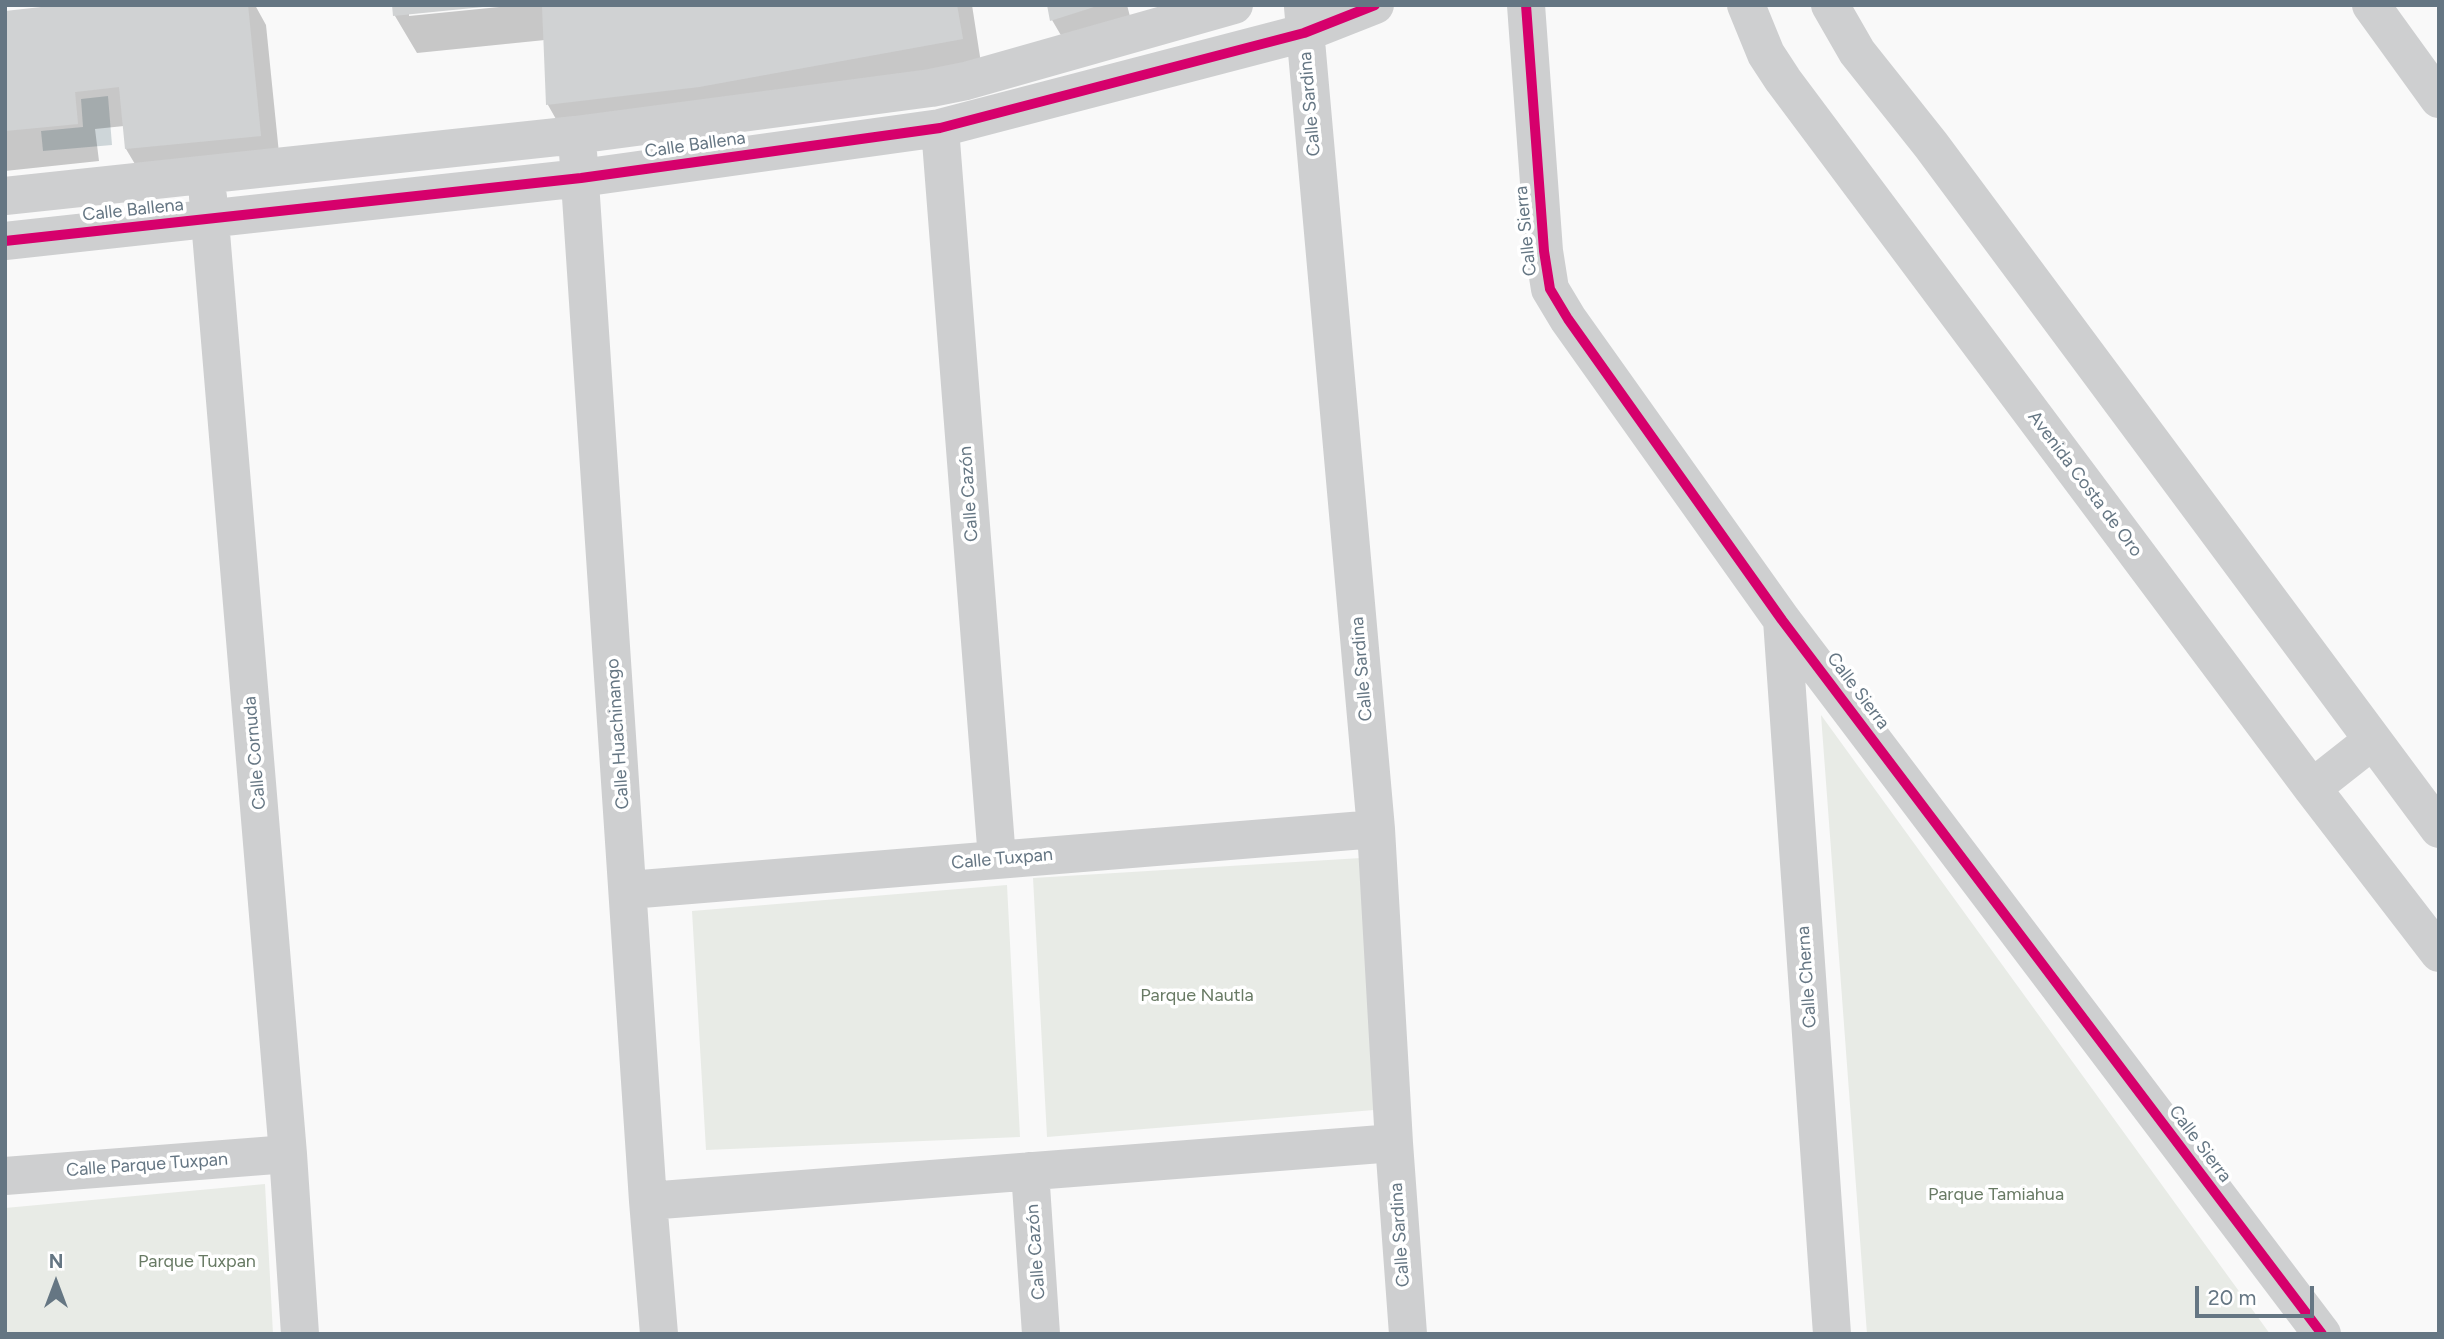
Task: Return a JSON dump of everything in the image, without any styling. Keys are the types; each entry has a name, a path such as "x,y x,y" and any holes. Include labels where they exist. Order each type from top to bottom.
{"street":[{"name":"Calle Ballena","path":"5,196 576,135 931,88 966,81 1234,5"},
{"name":"Calle Ballena","path":"5,241 581,178 940,128 1303,19 1375,5"},
{"name":"Calle Sierra","path":"1526,5 1544,251 1550,289 1568,319 1782,620 2322,1334"},
{"name":"Avenida Costa de Oro","path":"1746,5 1766,54 1783,80 2312,788 2439,953"},
{"path":"1830,5 1857,52 1948,167 2439,829"},
{"path":"2371,5 2439,99"},
{"name":"Calle Sardina","path":"1303,19 1376,829 1408,1334"},
{"name":"Calle Cazón","path":"940,128 998,859"},
{"name":"Calle Huachinango","path":"576,135 659,1334"},
{"name":"Calle Cornuda","path":"206,174 288,1154 300,1334"},
{"name":"Calle Cherna","path":"1782,620 1832,1334"},
{"path":"2312,788 2373,740"},
{"name":"Calle Tuxpan","path":"629,890 1376,829"},
{"path":"648,1201 1394,1143"},
{"name":"Calle Parque Tuxpan","path":"5,1176 288,1154"},
{"name":"Calle Cazón","path":"1030,1171 1041,1334"}],"green space":[{"name":"Parque Tamiahua","path":"1821,715 2270,1334 1867,1334"},
{"name":"Parque Nautla","path":"1361,858 1374,1110 1047,1137 1033,878"},
{"path":"1007,885 1020,1137 706,1150 692,911"},
{"name":"Parque Tuxpan","path":"265,1184 273,1334 5,1334 5,1208"}],"shaded area":[{"path":"108,96 112,145 43,151 41,131 83,127 81,99"}],"building":[{"path":"59,5 248,5 261,136 125,149 119,87 75,92 78,124 5,131 5,11"},
{"path":"392,5 483,5 483,7 393,16"},
{"path":"542,5 957,5 963,39 699,87 546,105"},
{"path":"1047,5 1097,5 1097,6 1050,21"}],"cycle path":[{"path":"5,241 581,178 940,128 1304,33 1375,5"},
{"path":"1526,5 1544,251 1550,289 1568,319 1782,620 2322,1334"}]}
